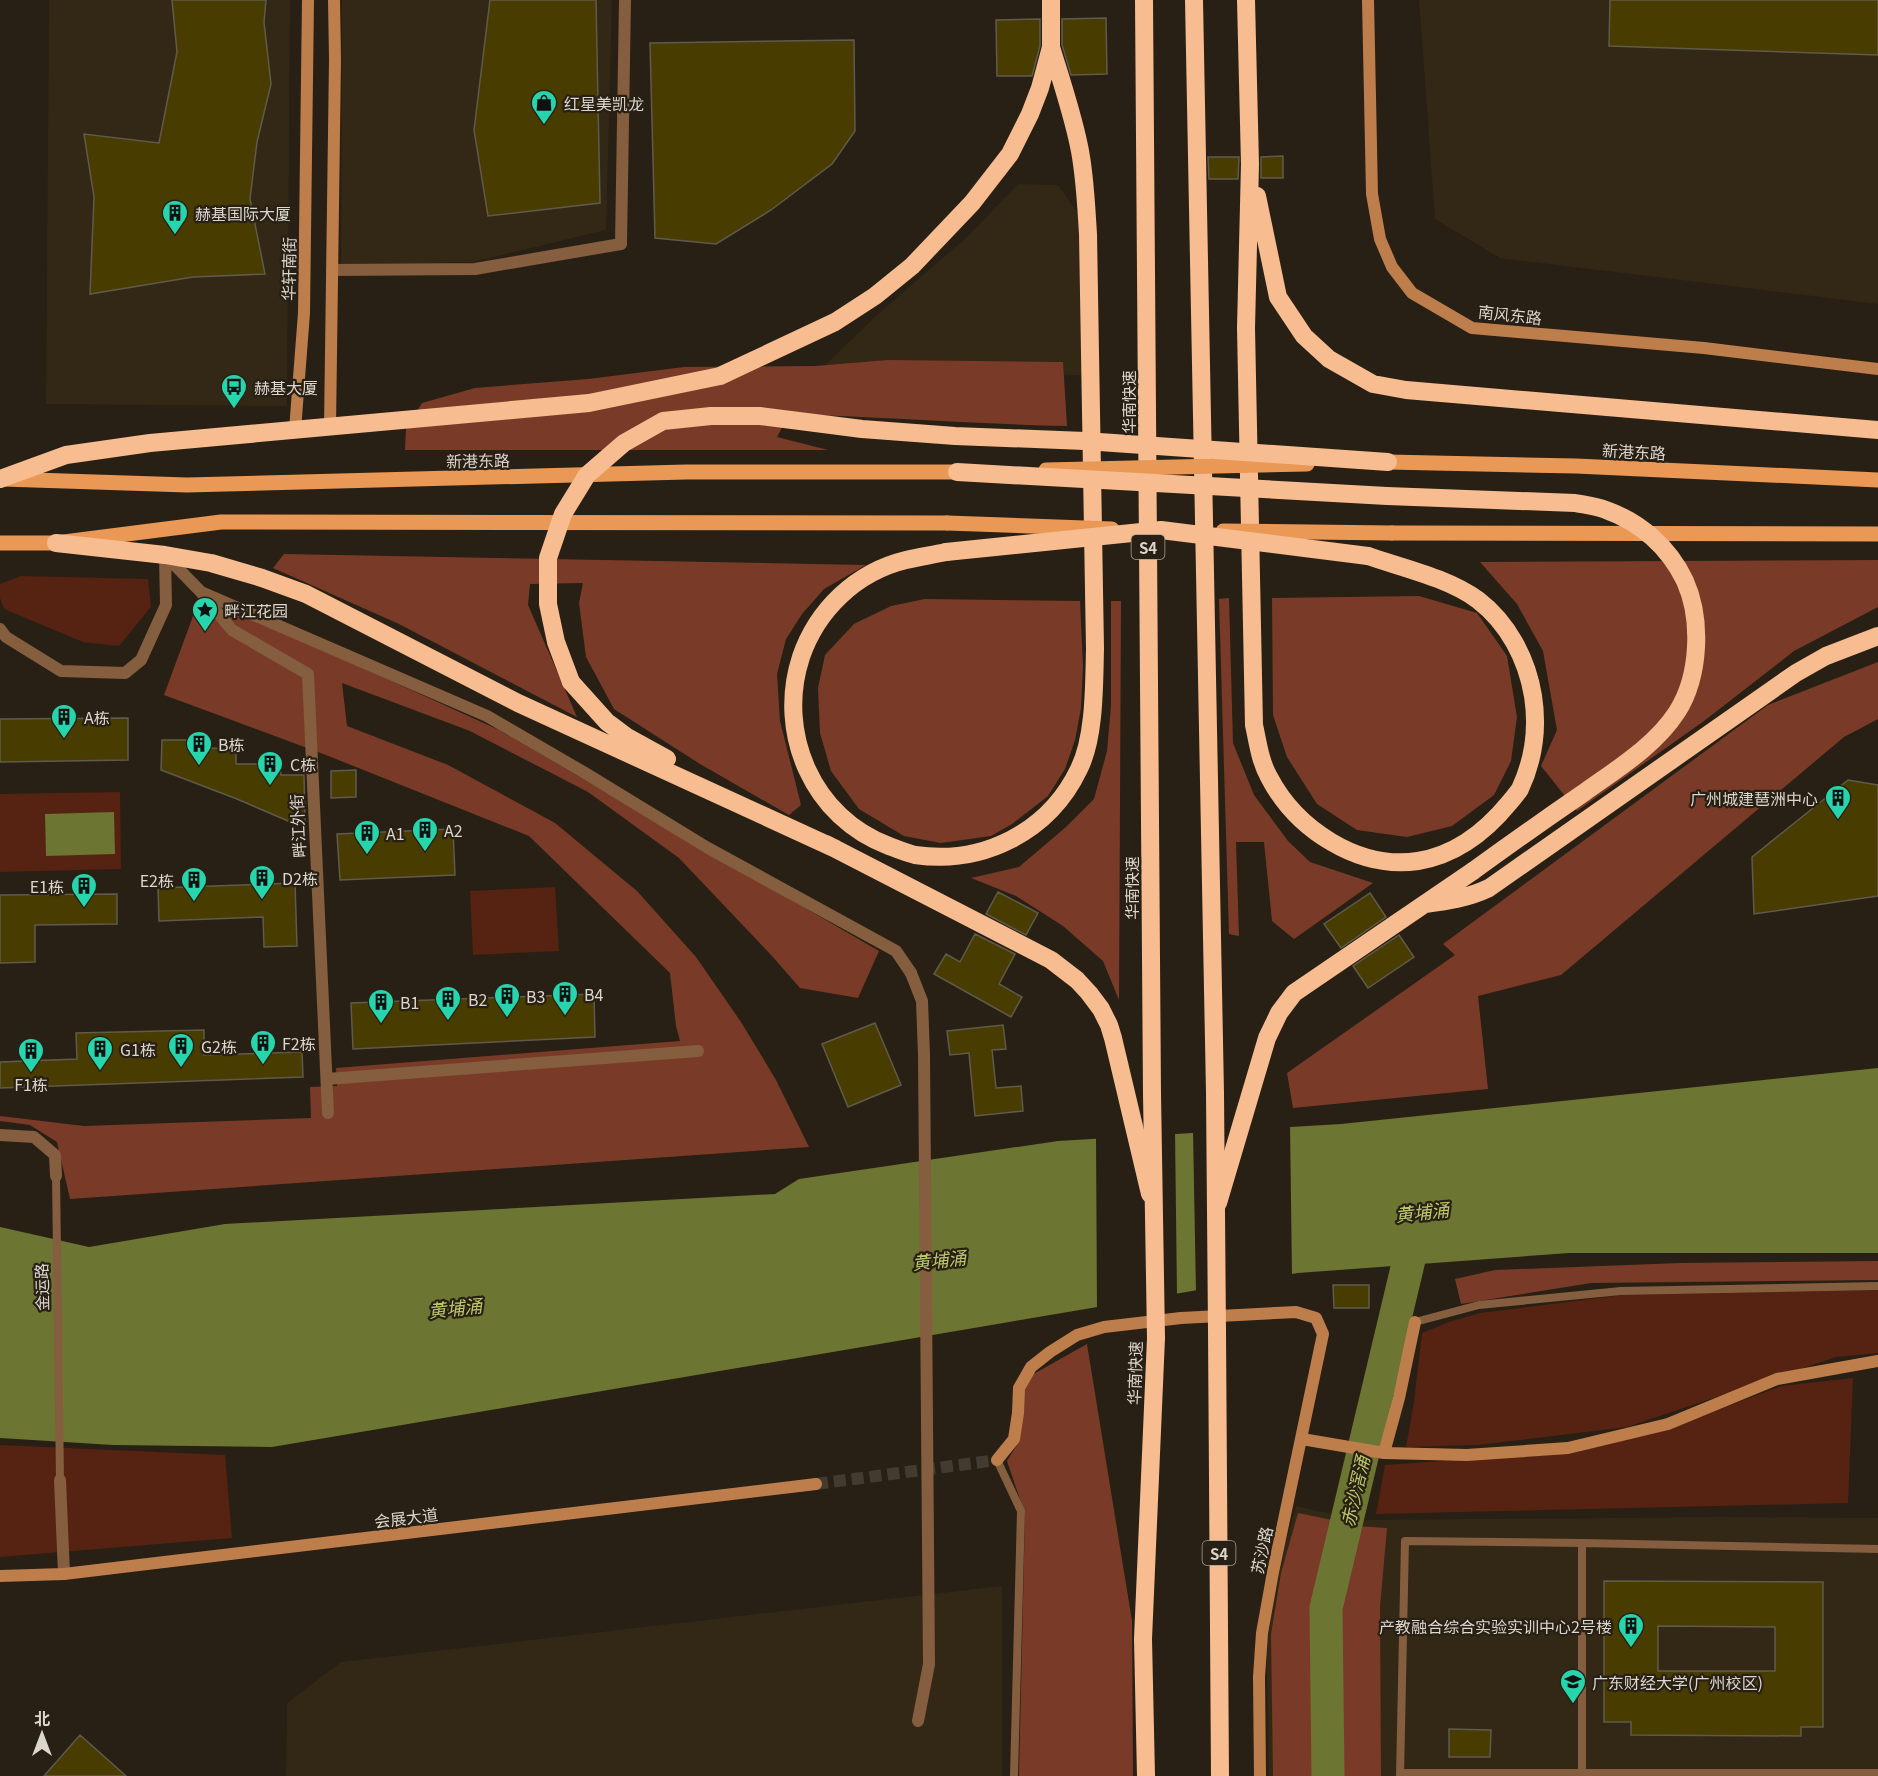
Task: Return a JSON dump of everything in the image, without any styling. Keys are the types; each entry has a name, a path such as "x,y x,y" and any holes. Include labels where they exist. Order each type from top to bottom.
{"highway":[{"path":"0,479 66,455 150,443 589,403 720,376 835,322 875,296 912,266 972,203 1010,154 1030,114 1051,47 1051,0"},
{"name":"华南快速","path":"1144,0 1152,1094 1156,1338 1143,1639 1146,1776"},
{"name":"S4","path":"1194,0 1215,1093 1220,1776"},
{"path":"1051,47 1079,147 1088,234 1095,649 1089,734 1080,767 1064,795 1043,819 1015,838 984,851 949,857 913,855 873,840 839,815 827,803 800,755 792,700 796,672 805,645 821,616 846,589 874,572 903,561 946,552 1161,530 1368,556 1433,578 1475,598 1491,611 1506,630 1518,648 1530,676 1535,708 1535,738 1519,791 1498,816 1475,836 1448,852 1418,861 1381,861 1348,851 1322,836 1301,820 1281,798 1268,775 1259,751 1254,725 1246,327 1250,164 1246,0"},
{"path":"1250,164 1278,297 1304,336 1329,359 1373,384 1417,391 1878,430"},
{"path":"1154,1213 1108,1025 1101,1009 1077,980 1051,960 627,738 607,722 571,682 556,642 548,604 548,558 563,514 587,475 624,443 663,421 711,416 760,416 862,429 955,436 1085,441 1388,462"},
{"path":"957,472 1387,496 1575,503 1604,509 1641,527 1669,555 1681,572 1689,590 1696,638 1691,678 1682,702 1668,725 1628,761 1473,871 1294,993 1286,1002 1267,1038 1216,1210"},
{"path":"56,543 165,555 211,563 306,594 518,703 836,849"},
{"path":"1425,904 1473,896 1489,888 1796,673 1826,656 1878,636"}],"main road":[{"name":"新港东路","path":"0,479 187,485 686,472 957,472 1388,462 1576,466 1878,480"},
{"path":"0,543 56,543 221,522 947,523 1161,530 1392,533 1878,534"}],"street":[{"name":"华轩南街","path":"295,430 304,313 308,0"},
{"path":"330,427 334,0"},
{"path":"332,270 475,269 621,244 625,0"},
{"name":"南风东路","path":"1368,0 1372,194 1380,239 1392,267 1412,293 1472,328 1704,348 1878,369"},
{"path":"165,555 201,592 487,716 708,848 896,951 911,973 922,1001 924,1055 929,1664 918,1721"},
{"path":"0,629 6,637 61,671 125,673 141,660 166,605 165,555"},
{"name":"畔江外街","path":"201,592 232,630 308,674 328,1113"},
{"path":"327,1079 698,1051"},
{"name":"金运路","path":"0,1135 34,1137 55,1155 56,1176"},
{"name":"苏沙路","path":"997,1460 1014,1439 1019,1388 1031,1367 1077,1335 1104,1328 1181,1318 1296,1312 1316,1318 1323,1334 1262,1633 1259,1677 1260,1776"},
{"path":"1384,1453 1399,1398 1415,1322"},
{"path":"1302,1438 1384,1453 1467,1455 1568,1448 1668,1424 1777,1379 1878,1361"},
{"path":"60,1480 64,1574"},
{"name":"会展大道","path":"0,1576 64,1574 816,1484"}],"lane":[{"name":"金运路","path":"56,1176 60,1480"},
{"path":"1415,1322 1479,1305 1621,1291 1878,1286"},
{"path":"997,1460 1022,1511 1014,1776"},
{"path":"1878,1549 1405,1541 1400,1774 1818,1775 1878,1773"},
{"path":"1582,1543 1582,1773"}],"shaded area":[{"path":"49,0 290,0 287,406 46,404"},
{"path":"342,0 612,0 606,230 473,262 341,265"},
{"path":"1419,0 1878,0 1878,304 1500,258 1435,219"},
{"path":"1018,184 1058,185 1082,219 1083,375 816,374 878,314 966,238"},
{"path":"888,360 1063,362 1067,426 789,414 777,437 828,450 405,450 406,429 422,403 475,388 588,379 684,367 815,366"},
{"path":"284,554 866,565 824,589 802,614 786,639 777,674 780,721 801,805 789,815 700,764 614,709 586,657 579,603 583,583 530,584 528,605 577,717 399,624 273,568"},
{"path":"1878,560 1878,607 1794,651 1704,721 1577,811 1541,766 1557,730 1543,651 1517,604 1480,562"},
{"path":"21,576 148,579 151,607 119,646 83,642 4,609 0,598 0,584"},
{"path":"1419,596 1477,613 1507,656 1517,717 1511,761 1494,795 1452,826 1407,837 1357,830 1317,804 1287,757 1273,715 1272,598"},
{"path":"1229,598 1233,743 1254,795 1288,841 1310,862 1373,883 1294,939 1272,921 1264,842 1236,842 1239,936 1229,934 1219,599"},
{"path":"925,599 1080,601 1083,666 1081,708 1075,740 1065,769 1048,796 1012,824 991,836 941,843 904,836 859,809 831,771 820,733 818,688 825,655 854,624 891,606"},
{"path":"1111,601 1121,601 1119,1000 1103,961 1063,926 1016,896 971,878 1019,867 1066,827 1094,799 1107,751 1111,706"},
{"path":"196,608 255,619 499,730 879,951 858,998 800,988 679,858 588,792 470,731 342,683 347,726 448,765 555,823 637,891 696,957 741,1022 776,1080 809,1147 70,1199 57,1142 30,1125 0,1121 0,1116 84,1126 311,1118 310,1087 337,1086 336,1068 680,1041 670,973 529,836 326,755 164,695"},
{"path":"1878,662 1878,719 1844,737 1561,975 1478,996 1488,1089 1293,1108 1287,1073 1455,955 1443,944 1768,705"},
{"path":"120,792 121,869 0,872 0,794"},
{"path":"555,887 559,951 473,955 470,891"},
{"path":"1878,1261 1878,1280 1591,1283 1461,1304 1455,1279 1495,1270 1680,1263"},
{"path":"1878,1290 1878,1353 1836,1357 1627,1427 1478,1445 1406,1447 1422,1333 1449,1322 1480,1313 1623,1295"},
{"path":"1087,1344 1132,1621 1133,1776 1019,1776 1025,1514 1007,1461 1018,1443 1022,1395 1030,1376"},
{"path":"1853,1378 1848,1503 1376,1514 1385,1465 1573,1452 1677,1425 1781,1386"},
{"path":"0,1445 225,1455 232,1538 0,1557"},
{"name":"广东财经大学(广州校区)","path":"1296,1506 1358,1520 1878,1518 1878,1776 1269,1776 1266,1633 1278,1571"},
{"path":"1298,1513 1337,1521 1320,1599 1315,1654 1316,1776 1273,1776 1271,1634 1281,1573"},
{"path":"1355,1526 1387,1528 1380,1607 1381,1776 1339,1776 1339,1612"},
{"path":"1002,1586 1002,1776 286,1776 287,1703 341,1662"}],"water":[{"path":"114,812 115,854 46,856 45,814"},
{"name":"黄埔涌","path":"1878,1068 1878,1253 1569,1253 1298,1273 272,1447 113,1445 0,1438 0,1227 89,1247 225,1224 775,1194 799,1179 1058,1141 1341,1124"}],"pier":[{"path":"1290,1124 1292,1277 1196,1293 1193,1130"},
{"path":"1175,1131 1177,1296 1097,1310 1096,1136"}],"building":[{"name":"赫基国际大厦","path":"172,0 266,0 264,22 271,84 257,142 250,199 265,274 193,277 90,294 94,197 84,134 159,143 177,52"},
{"path":"490,0 596,0 600,203 488,216 474,130"},
{"path":"1610,0 1878,0 1878,55 1609,46"},
{"path":"1106,18 1107,74 1071,75 1062,45 1062,19"},
{"path":"1040,19 1040,46 1032,76 997,76 996,20"},
{"path":"854,40 855,131 832,164 771,210 716,244 655,238 650,43"},
{"path":"1283,156 1283,178 1261,178 1261,157"},
{"path":"1208,157 1239,157 1238,179 1209,179"},
{"name":"A栋","path":"128,718 128,760 0,762 0,719"},
{"path":"162,740 211,740 211,748 236,749 236,764 279,764 281,775 304,775 305,824 295,824 161,770"},
{"path":"356,770 356,797 331,798 331,771"},
{"name":"广州城建琶洲中心","path":"1848,780 1878,785 1878,896 1754,914 1752,857"},
{"path":"453,829 455,875 340,880 337,834"},
{"path":"295,883 297,946 264,947 263,917 159,921 158,888"},
{"path":"998,892 1038,913 1026,935 986,914"},
{"path":"1370,893 1386,917 1341,948 1324,924"},
{"path":"117,894 117,924 35,925 35,962 0,963 0,895"},
{"path":"975,934 1015,954 999,984 1022,997 1011,1017 934,974 946,954 960,962"},
{"path":"1399,935 1414,957 1368,988 1353,966"},
{"path":"594,994 595,1037 353,1049 351,1003"},
{"path":"875,1023 901,1085 848,1107 822,1044"},
{"path":"1003,1025 1006,1049 992,1050 996,1088 1021,1086 1023,1111 975,1116 969,1053 950,1055 947,1031"},
{"path":"204,1030 204,1055 302,1052 303,1077 0,1088 0,1062 77,1059 76,1033"},
{"path":"1333,1285 1369,1285 1369,1308 1334,1308"},
{"name":"产教融合综合实验实训中心2号楼","path":"1604,1581 1823,1582 1823,1727 1801,1727 1801,1736 1631,1735 1631,1722 1604,1722","holes":["1658,1626 1775,1627 1775,1671 1658,1671"]},
{"path":"1449,1729 1491,1730 1490,1757 1449,1757"},
{"path":"80,1735 126,1776 44,1776"}],"waterway":[{"name":"赤沙滘涌","path":"1328,1776 1326,1608 1418,1222"}],"tunnel":[{"path":"816,1484 997,1460"}],"place":[{"name":"红星美凯龙","path":"544,126"},
{"name":"赫基国际大厦","path":"175,236"},
{"name":"赫基大厦","path":"234,410"},
{"name":"畔江花园","path":"205,633"},
{"name":"A栋","path":"64,740"},
{"name":"B栋","path":"199,767"},
{"name":"C栋","path":"270,787"},
{"name":"广州城建琶洲中心","path":"1838,821"},
{"name":"A2","path":"425,853"},
{"name":"A1","path":"367,856"},
{"name":"D2栋","path":"262,901"},
{"name":"E2栋","path":"194,903"},
{"name":"E1栋","path":"84,909"},
{"name":"B4","path":"565,1017"},
{"name":"B3","path":"507,1019"},
{"name":"B2","path":"448,1022"},
{"name":"B1","path":"381,1025"},
{"name":"F2栋","path":"263,1066"},
{"name":"G2栋","path":"181,1069"},
{"name":"G1栋","path":"100,1072"},
{"name":"F1栋","path":"31,1074"},
{"name":"产教融合综合实验实训中心2号楼","path":"1631,1649"},
{"name":"广东财经大学(广州校区)","path":"1573,1705"}]}
